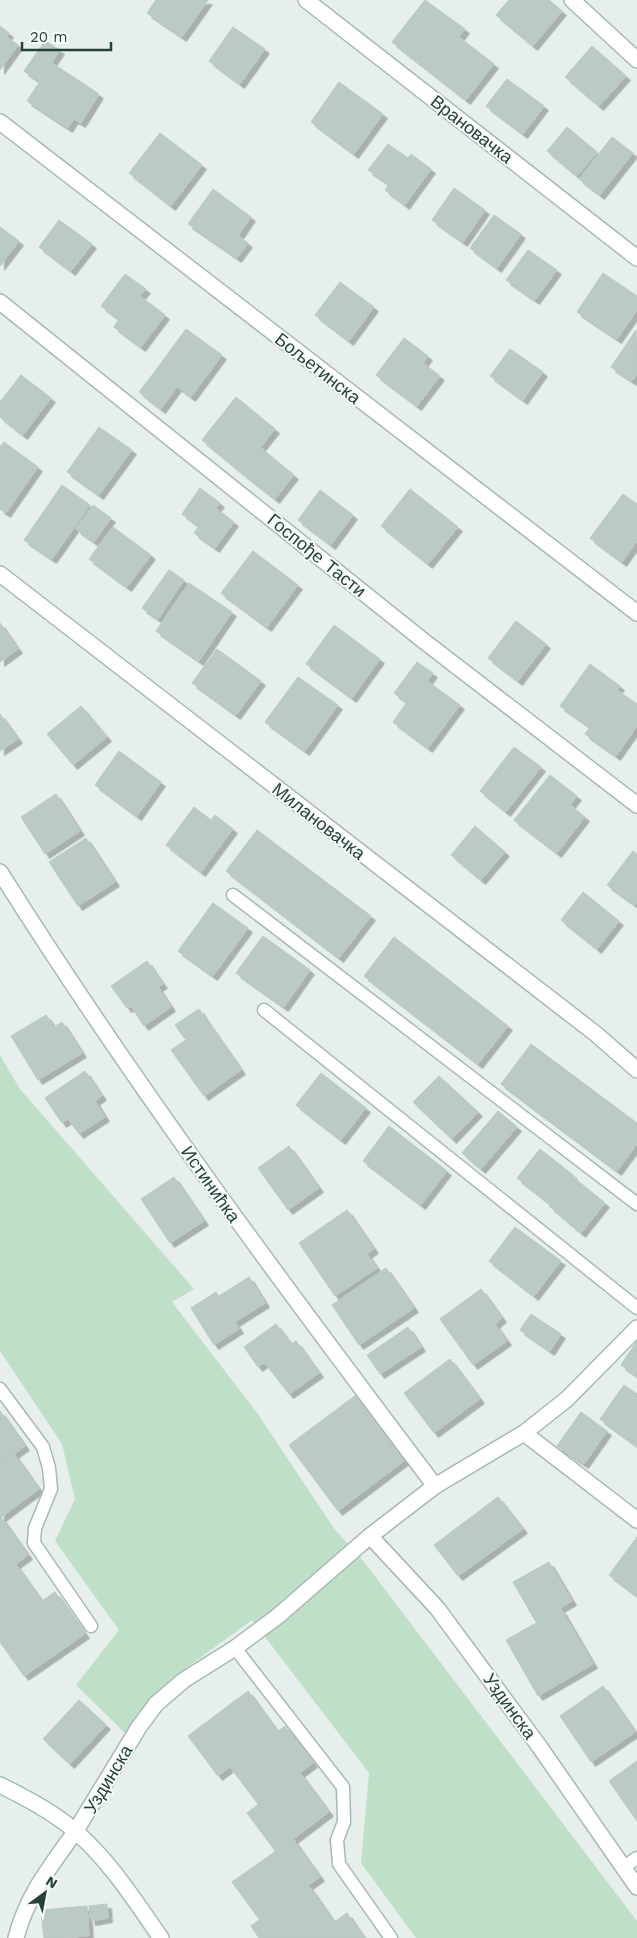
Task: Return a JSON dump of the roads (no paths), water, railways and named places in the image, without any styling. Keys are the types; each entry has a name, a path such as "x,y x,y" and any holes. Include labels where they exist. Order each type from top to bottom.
{"street":[{"name":"Врановачка","path":"306,0 637,258"},
{"path":"572,0 637,60"},
{"name":"Бољетинска","path":"0,122 637,613"},
{"name":"Госпође Тасти","path":"0,302 425,642 637,804"},
{"name":"Милановачка","path":"0,574 596,1034 637,1070"},
{"name":"Истинићка","path":"0,872 69,981 273,1271 435,1486"},
{"name":"Уздинска","path":"16,1938 21,1917 33,1891 76,1832 139,1727 156,1704 184,1680 235,1648 278,1616 370,1536 435,1486 524,1433 567,1399 637,1328"},
{"path":"524,1433 637,1520"},
{"name":"Уздинска","path":"370,1536 437,1608 539,1746 637,1887"},
{"path":"0,1785 43,1808 76,1832 123,1884 161,1938"}],"lane":[{"path":"233,895 637,1204"},
{"path":"264,1010 637,1308"},
{"path":"0,1389 43,1447 48,1468 51,1489 35,1528 34,1543 91,1626"},
{"path":"235,1648 343,1787 344,1822 337,1840 339,1864 391,1938"},
{"path":"624,1867 637,1858"}]}
